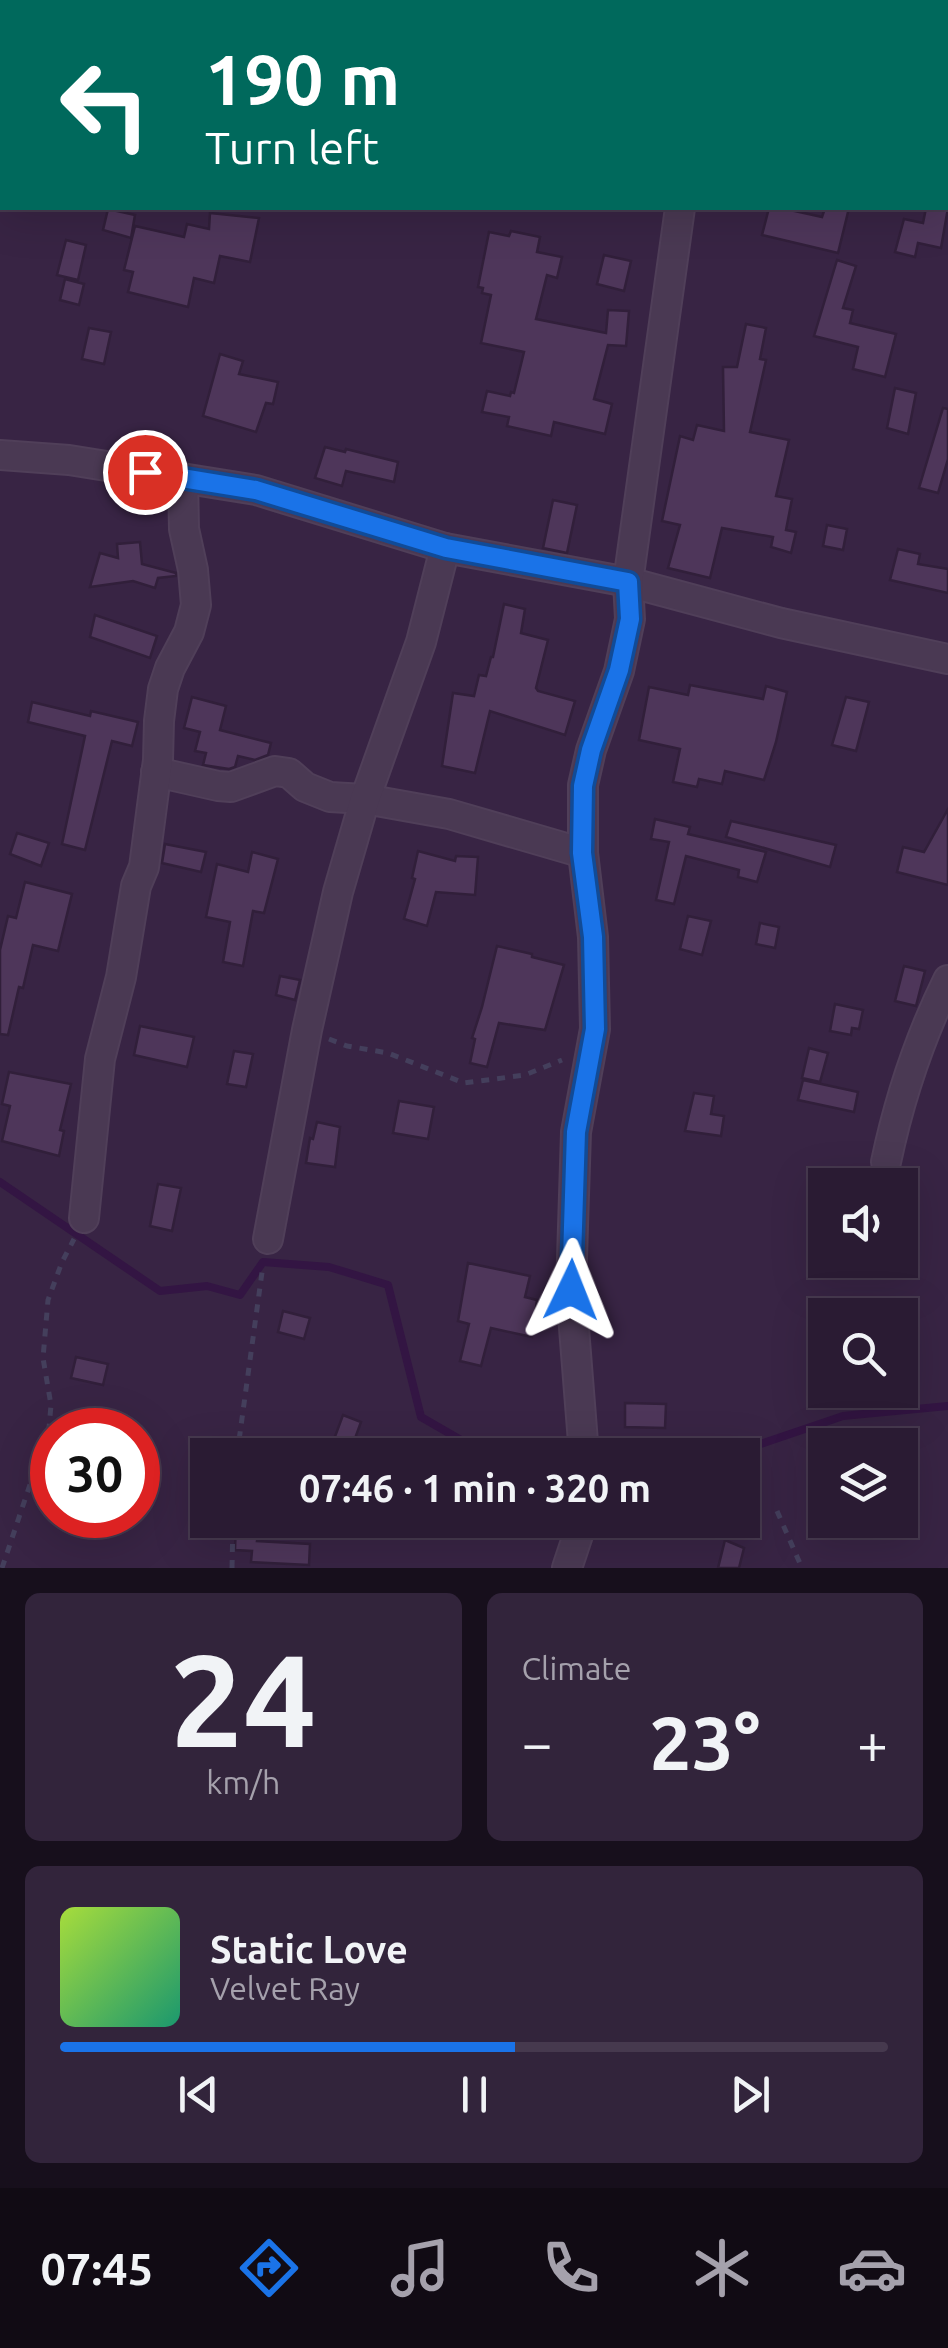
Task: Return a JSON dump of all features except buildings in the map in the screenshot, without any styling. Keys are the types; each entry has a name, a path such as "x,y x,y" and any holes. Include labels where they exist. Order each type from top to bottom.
{"street":[{"path":"583,1438 571,1290 576,1132 595,1029 593,937 582,853 583,786 591,750 619,670 630,619 628,582 680,210"},
{"path":"0,455 69,460 256,490 446,548 628,582 781,622 948,659"},
{"path":"84,1218 100,1059 136,886 144,867 163,689 189,632 196,604 184,529 184,478"},
{"path":"268,1239 307,1030 338,892 365,798 421,642 446,548"},
{"path":"156,772 231,787 274,772 289,774 317,794 365,798 449,814 582,853"},
{"path":"886,1162 928,1019 948,980"},
{"path":"567,1568 576,1538"}],"path":[{"path":"307,1030 347,1046 388,1053 464,1083 525,1075 592,1048"},
{"path":"2,1568 49,1428 51,1404 43,1358 48,1300 84,1218"},
{"path":"240,1438 268,1239"},
{"path":"777,1510 802,1568"},
{"path":"232,1568 233,1538"}],"waterway":[{"path":"0,1182 160,1291 207,1286 240,1295 263,1262 329,1267 388,1285 421,1417 457,1438"},
{"path":"760,1444 843,1416 948,1406"}],"route":[{"path":"145,472 256,490 446,548 628,582 630,619 619,670 591,750 583,786 582,853 593,937 595,1029 576,1132 571,1290"}]}
